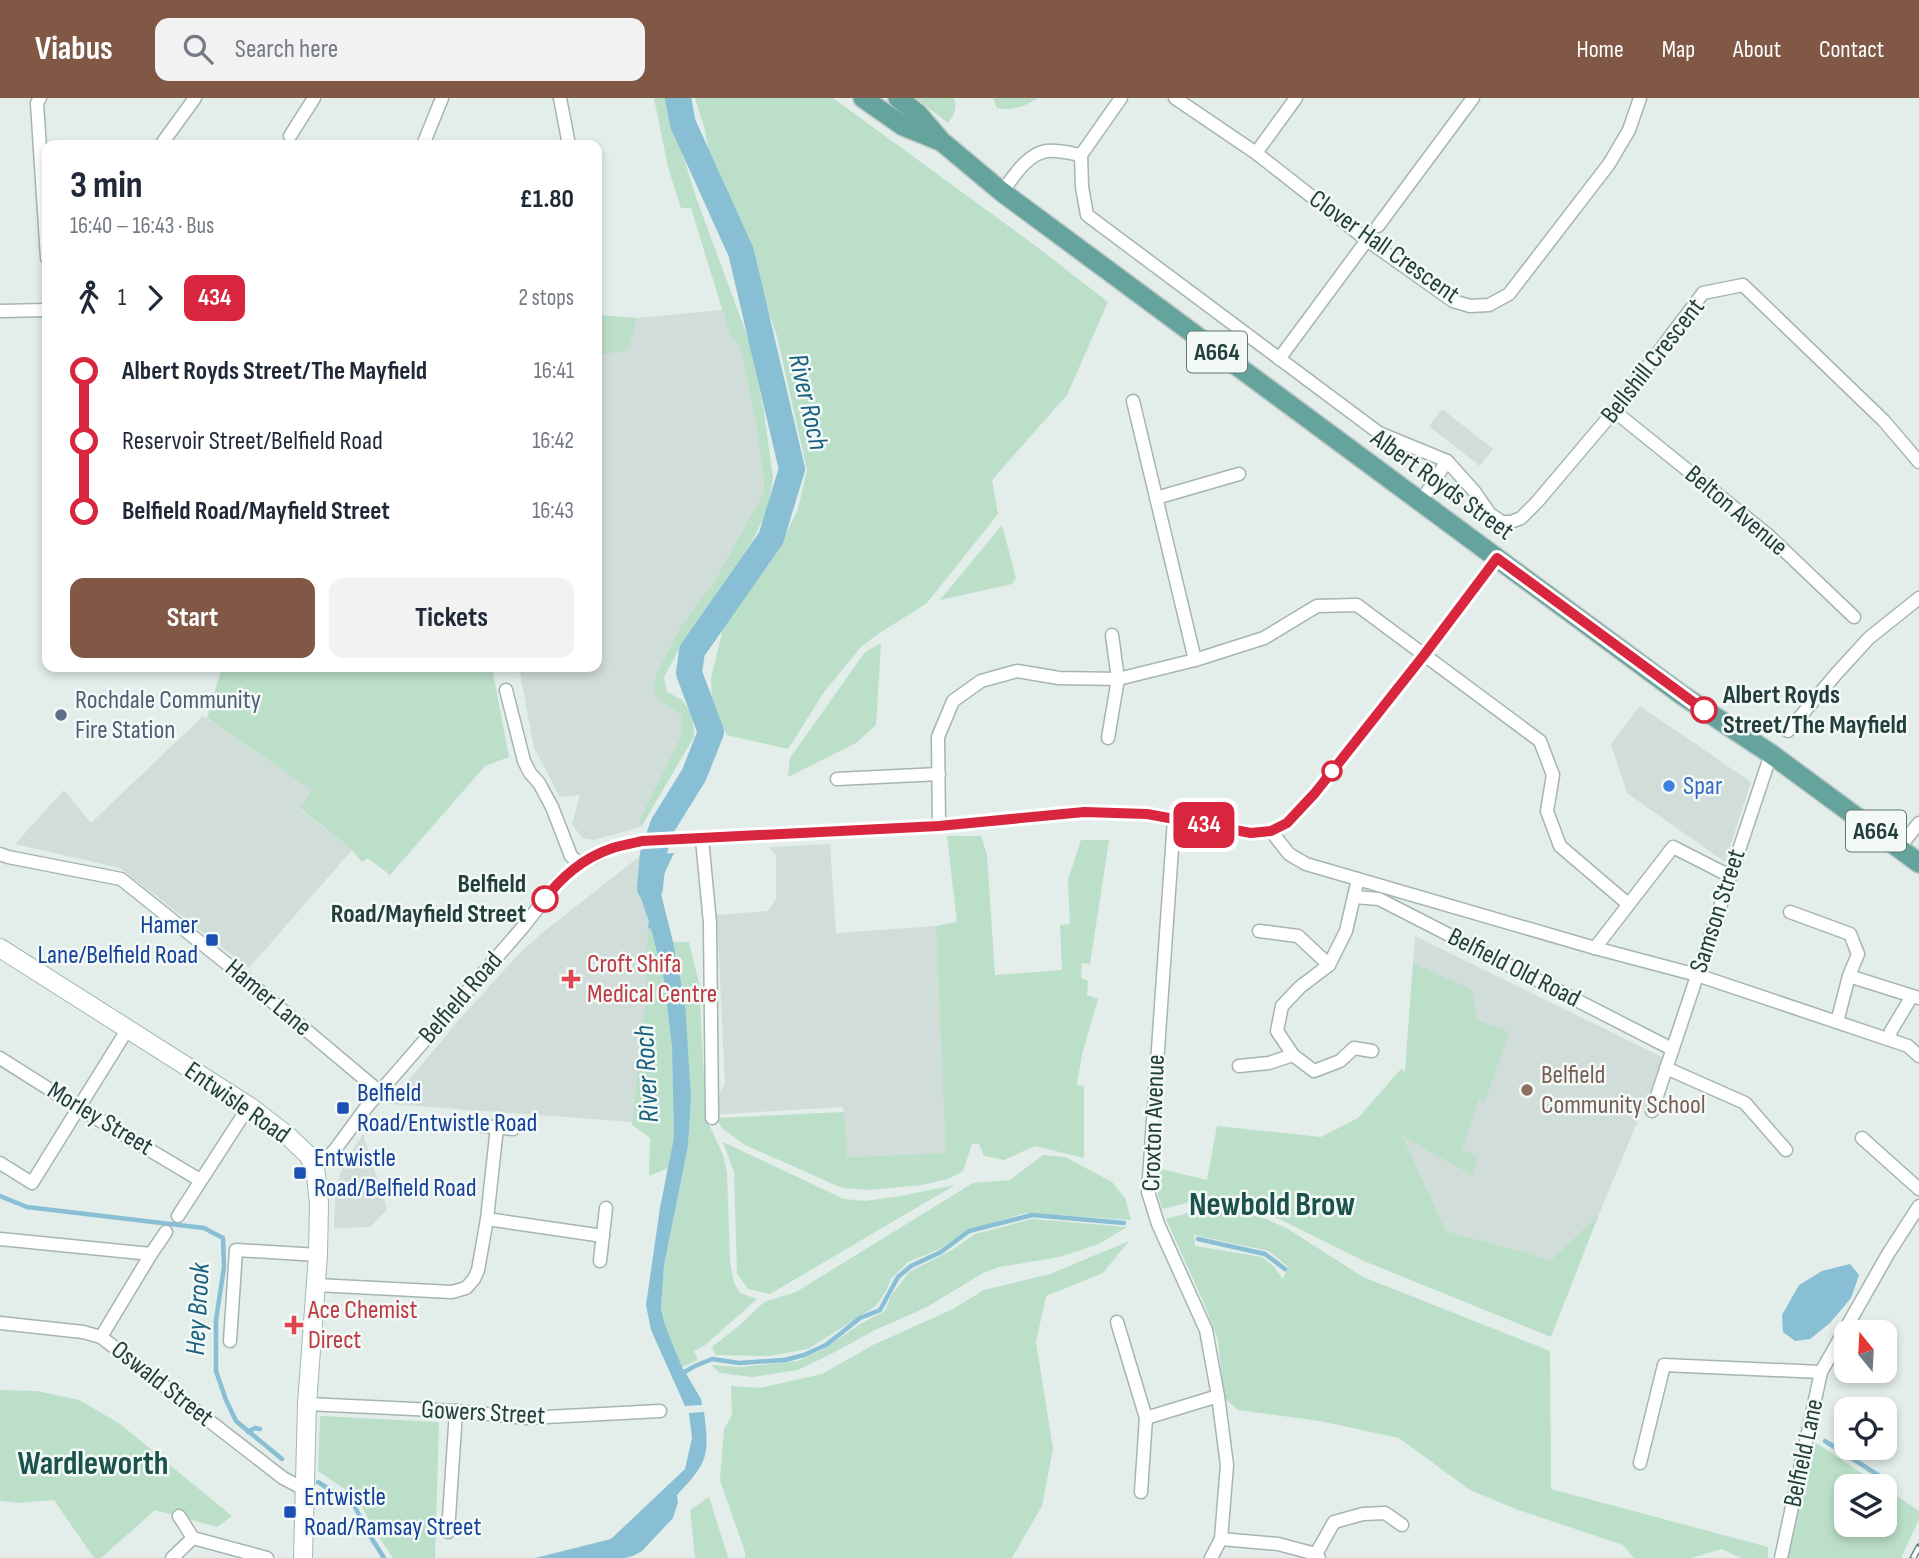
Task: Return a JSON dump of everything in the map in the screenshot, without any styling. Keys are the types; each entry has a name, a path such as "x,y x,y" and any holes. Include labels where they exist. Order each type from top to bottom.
{"main road":[{"name":"Albert Royds Street","path":"863,98 903,126 940,141"},
{"name":"Albert Royds Street","path":"898,98 918,114 940,141 1002,192 1682,695 1771,754 1919,863"},
{"name":"Entwisle Road","path":"0,948 249,1106 288,1136 308,1155 315,1167"},
{"path":"303,1558 307,1404 318,1255 315,1167"}],"street":[{"path":"40,98 37,103 42,180"},
{"path":"164,140 195,98"},
{"path":"290,136 314,98"},
{"path":"425,140 442,98"},
{"path":"559,98 568,140"},
{"path":"1002,192 1024,164 1036,155 1046,152 1081,155 1121,98"},
{"name":"Clover Hall Crescent","path":"1175,98 1256,153 1367,240 1453,301 1470,306 1489,305 1508,294 1609,164 1629,130 1640,98"},
{"path":"1256,153 1296,98"},
{"path":"1378,226 1473,98"},
{"name":"Albert Royds Street","path":"1081,155 1082,187 1087,215 1379,433 1447,461 1496,519 1511,522 1521,518"},
{"path":"1279,359 1367,240"},
{"name":"Bellshill Crescent","path":"1521,518 1614,411 1703,293 1743,285 1884,421 1919,462"},
{"path":"0,311 42,310"},
{"path":"1133,401 1195,660"},
{"name":"Belton Avenue","path":"1614,411 1769,536 1854,617"},
{"path":"1420,503 1447,461"},
{"path":"1156,498 1239,474"},
{"path":"1424,655 1497,558"},
{"path":"1788,731 1869,638 1919,598"},
{"path":"939,826 939,737 953,701 981,681 1017,671 1059,678 1118,679 1195,660 1264,638 1317,606 1357,605 1541,741 1553,775 1547,811 1560,846 1628,904"},
{"path":"1108,738 1118,679 1112,635"},
{"name":"Belfield Road","path":"315,1167 334,1151 365,1109 523,927 558,881 580,864 609,849 642,841 939,826 1084,812 1147,814 1251,833 1271,831 1287,823 1315,793 1424,655"},
{"path":"506,690 524,761 552,807 571,856 580,864"},
{"name":"Samson Street","path":"1652,1111 1771,754"},
{"path":"838,779 939,774"},
{"name":"Croxton Avenue","path":"1174,820 1148,1192 1158,1224 1206,1330 1218,1396 1227,1465 1220,1539 1211,1558"},
{"path":"1899,848 1919,822"},
{"path":"1271,831 1289,854 1306,864 1697,975 1889,1039 1908,1046 1919,1056"},
{"path":"702,839 710,923 712,1118"},
{"path":"1595,948 1673,847 1730,876"},
{"name":"Hamer Lane","path":"4,855 121,879 380,1092"},
{"path":"1358,879 1346,931 1329,965 1300,987 1282,1006 1276,1031 1293,1055 1314,1071 1340,1061 1354,1048 1372,1051"},
{"name":"Belfield Old Road","path":"1354,897 1379,900 1672,1049"},
{"path":"1790,912 1850,934 1858,954 1849,976 1838,1022"},
{"path":"1259,931 1298,936 1329,965"},
{"path":"1849,976 1916,997 1891,1031 1889,1039"},
{"path":"0,1163 32,1183 127,1030"},
{"path":"1239,1066 1269,1063 1293,1055"},
{"name":"Morley Street","path":"0,1058 200,1180"},
{"path":"1666,1068 1745,1103 1786,1150"},
{"path":"178,1216 249,1106"},
{"path":"465,1124 513,1129"},
{"path":"316,1285 452,1292 466,1288 478,1270 487,1219 497,1127"},
{"path":"1862,1138 1919,1189"},
{"name":"Belfield Lane","path":"1781,1558 1821,1371 1888,1254 1919,1206"},
{"path":"600,1261 606,1208"},
{"path":"487,1219 603,1236"},
{"path":"101,1337 166,1232"},
{"path":"0,1239 151,1254"},
{"path":"230,1341 236,1250 318,1255"},
{"path":"1117,1322 1146,1418 1141,1492"},
{"name":"Oswald Street","path":"0,1323 83,1332 101,1337 284,1478 306,1490"},
{"path":"1640,1463 1664,1365 1821,1371"},
{"path":"1146,1418 1218,1396"},
{"name":"Gowers Street","path":"307,1404 456,1411 527,1418 660,1410"},
{"path":"448,1532 456,1411"},
{"path":"1220,1539 1278,1544 1317,1556 1334,1522 1363,1514 1385,1513 1402,1525"},
{"path":"180,1516 193,1538 267,1558"},
{"path":"172,1558 193,1538"}],"shaded area":[{"path":"722,310 730,335 740,346 756,423 764,483 763,494 715,580 682,624 658,670 653,686 662,703 682,715 681,736 639,820 641,827 594,840 582,838 572,824 580,795 560,797 534,748 518,672 602,672 602,355 627,350 637,318"},
{"path":"1442,409 1493,449 1480,466 1429,426"},
{"path":"1640,706 1751,782 1725,862 1627,793 1611,744"},
{"path":"203,716 313,790 300,809 352,850 249,968 120,868 15,844 64,790 91,823"},
{"path":"830,844 836,933 936,926 947,1153 846,1157 843,1107 708,1115 725,1084 717,915 768,911 776,899 776,855 769,847"},
{"name":"Croft Shifa Medical Centre","path":"641,855 637,887 649,922 645,1003 633,1122 389,1104 518,955"},
{"name":"Belfield Community School","path":"1415,936 1664,1058 1599,1214 1551,1260 1446,1231 1401,1135"},
{"path":"363,1134 387,1209 370,1227 334,1228 336,1187 343,1166"}],"green space":[{"path":"654,98 665,98 697,200 751,346 773,478 767,511 751,543 684,640 664,677 667,692 682,700 693,715 694,737 641,827 639,820 681,736 682,715 662,703 655,694 653,686 658,670 682,624 715,580 763,494 764,483 756,423 740,346 730,335 691,208 681,208 668,167"},
{"path":"695,98 833,98 1108,302 1067,395 992,480 998,514 927,603 860,648 824,692 788,749 727,735 712,705 711,678 723,629 741,597 784,538 798,509 807,470 777,336 736,219 710,160 705,130"},
{"path":"916,98 954,98 955,111 948,123"},
{"path":"993,98 1038,98 1008,109 997,108"},
{"path":"602,315 637,318 628,350 602,355"},
{"path":"1002,525 1016,578 1012,584 940,600"},
{"path":"881,643 876,725 856,743 788,777 790,758 865,652"},
{"path":"221,672 493,672 509,757 485,766 390,875 368,858 362,862 352,850 300,808 312,790 207,718"},
{"path":"947,836 981,836 987,855 995,975 1062,970 1060,925 1070,924 1068,880 1081,840 1109,840 1090,964 1082,963 1081,978 1088,981 1087,995 1098,999 1082,1054 1077,1085 1084,1086 1084,1158 1035,1146 1004,1160 984,1156 979,1144 972,1144 963,1171 948,1179 922,1185 869,1190 842,1188 745,1145 723,1129 716,1118 844,1112 847,1157 946,1153 936,926 957,922"},
{"path":"648,928 651,929 664,980 672,1048 674,1137 668,1168 649,1176 650,1138 632,1125 645,1003"},
{"path":"673,942 689,942 699,983 706,1118 723,1155 727,1173 730,1262 734,1283 740,1293 757,1299 705,1345 694,1351 698,1360 682,1367 661,1309 664,1265 688,1146 691,1099"},
{"path":"1413,963 1472,990 1477,1020 1509,1032 1485,1101 1479,1099 1462,1150 1478,1156 1472,1175 1402,1136 1446,1231 1551,1260 1599,1214 1551,1337 1364,1261 1255,1207 1235,1201 1195,1201 1162,1209 1157,1191 1157,1168 1207,1180 1217,1126 1321,1137 1358,1118 1401,1069 1405,1072"},
{"path":"723,1142 844,1199 866,1201 955,1185 770,1294 748,1289 737,1273 734,1172"},
{"path":"1043,1155 1065,1157 1112,1182 1125,1198 1131,1220 1026,1213 969,1229 940,1249 908,1262 891,1279 876,1306 808,1349 769,1356 716,1355 712,1347 764,1302 796,1292 973,1183 1010,1180"},
{"path":"1196,1211 1240,1212 1266,1219 1288,1229 1363,1277 1550,1351 1551,1489 1768,1547 1768,1558 1741,1558 1722,1549 1691,1558 1634,1558 1623,1545 1516,1509 1470,1490 1399,1438 1320,1421 1238,1410 1224,1398 1218,1340 1166,1219","holes":["1194,1235 1269,1251 1288,1267 1283,1279 1262,1257 1195,1246"]},
{"path":"1032,1219 1127,1227 1099,1244 1060,1257 999,1267 983,1273 927,1307 873,1331 798,1370 752,1377 720,1373 711,1365 741,1367 798,1361 824,1349 860,1324 885,1311 891,1296 909,1272 952,1250 975,1234"},
{"path":"1129,1241 1103,1273 1046,1296 1036,1342 1053,1449 1042,1506 1012,1558 745,1558 720,1480 724,1429 732,1415 731,1386 760,1388 822,1374 873,1345 953,1309 984,1290 1050,1274"},
{"path":"0,1390 37,1391 79,1400 120,1424 232,1516 217,1527 155,1510 101,1558 94,1558 54,1500 17,1503 0,1501"},
{"path":"320,1416 439,1422 435,1558 393,1558 359,1501 318,1471"},
{"path":"1816,1443 1834,1455 1834,1460 1842,1460 1863,1474 1834,1474 1834,1537 1897,1537 1897,1496 1919,1511 1919,1519 1901,1558 1786,1558"},
{"path":"709,1497 728,1558 695,1558 690,1510"}],"water":[{"path":"674,853 660,890 685,1003 691,1099 688,1146 664,1265 661,1309 682,1367 701,1399 702,1405 685,1406 651,1330 646,1305 660,1208 674,1137 672,1048 664,980 637,887 641,855"},
{"path":"1850,1264 1859,1275 1851,1298 1830,1323 1810,1339 1795,1341 1783,1332 1782,1315 1799,1285 1822,1271"},
{"path":"704,1412 707,1439 700,1467 677,1495 678,1502 673,1518 642,1551 625,1558 535,1558 611,1539 685,1469 692,1438 689,1413"}],"waterway":[{"name":"River Roch","path":"650,888 653,854 663,825 694,775 711,732 689,673 692,651 771,538 792,469 741,252 683,124 678,98"},
{"name":"Hey Brook","path":"0,1196 27,1207 204,1228 223,1238 224,1267 216,1320 216,1371 236,1421 282,1459"},
{"path":"681,1374 712,1359 739,1363 785,1360 826,1345 860,1318 880,1310 898,1277 911,1266 941,1252 969,1231 1032,1215 1124,1223"},
{"path":"1198,1239 1265,1254 1285,1269"},
{"path":"248,1432 255,1428 260,1429"},
{"path":"1825,1441 1876,1474"},
{"name":"Hey Brook","path":"318,1482 354,1505 384,1558"}],"railway":[{"path":"1913,1558 1919,1547"}],"bus line":[{"name":"434","path":"545,899 558,881 580,864 609,849 642,841 939,826 1084,812 1147,814 1251,833 1271,831 1287,823 1315,793 1497,558 1704,710"}],"place":[{"name":"Albert Royds Street/The Mayfield","path":"1704,710"},
{"name":"Rochdale Community Fire Station","path":"61,715"},
{"name":"Spar","path":"1669,786"},
{"name":"Belfield Road/Mayfield Street","path":"545,899"},
{"name":"Hamer Lane/Belfield Road","path":"212,940"},
{"name":"Croft Shifa Medical Centre","path":"571,979"},
{"name":"Belfield Community School","path":"1527,1090"},
{"name":"Belfield Road/Entwistle Road","path":"343,1108"},
{"name":"Entwistle Road/Belfield Road","path":"300,1173"},
{"name":"Ace Chemist Direct","path":"294,1325"},
{"name":"Entwistle Road/Ramsay Street","path":"290,1512"}],"district":[{"name":"Newbold Brow","path":"1272,1205"},
{"name":"Wardleworth","path":"93,1464"}]}
